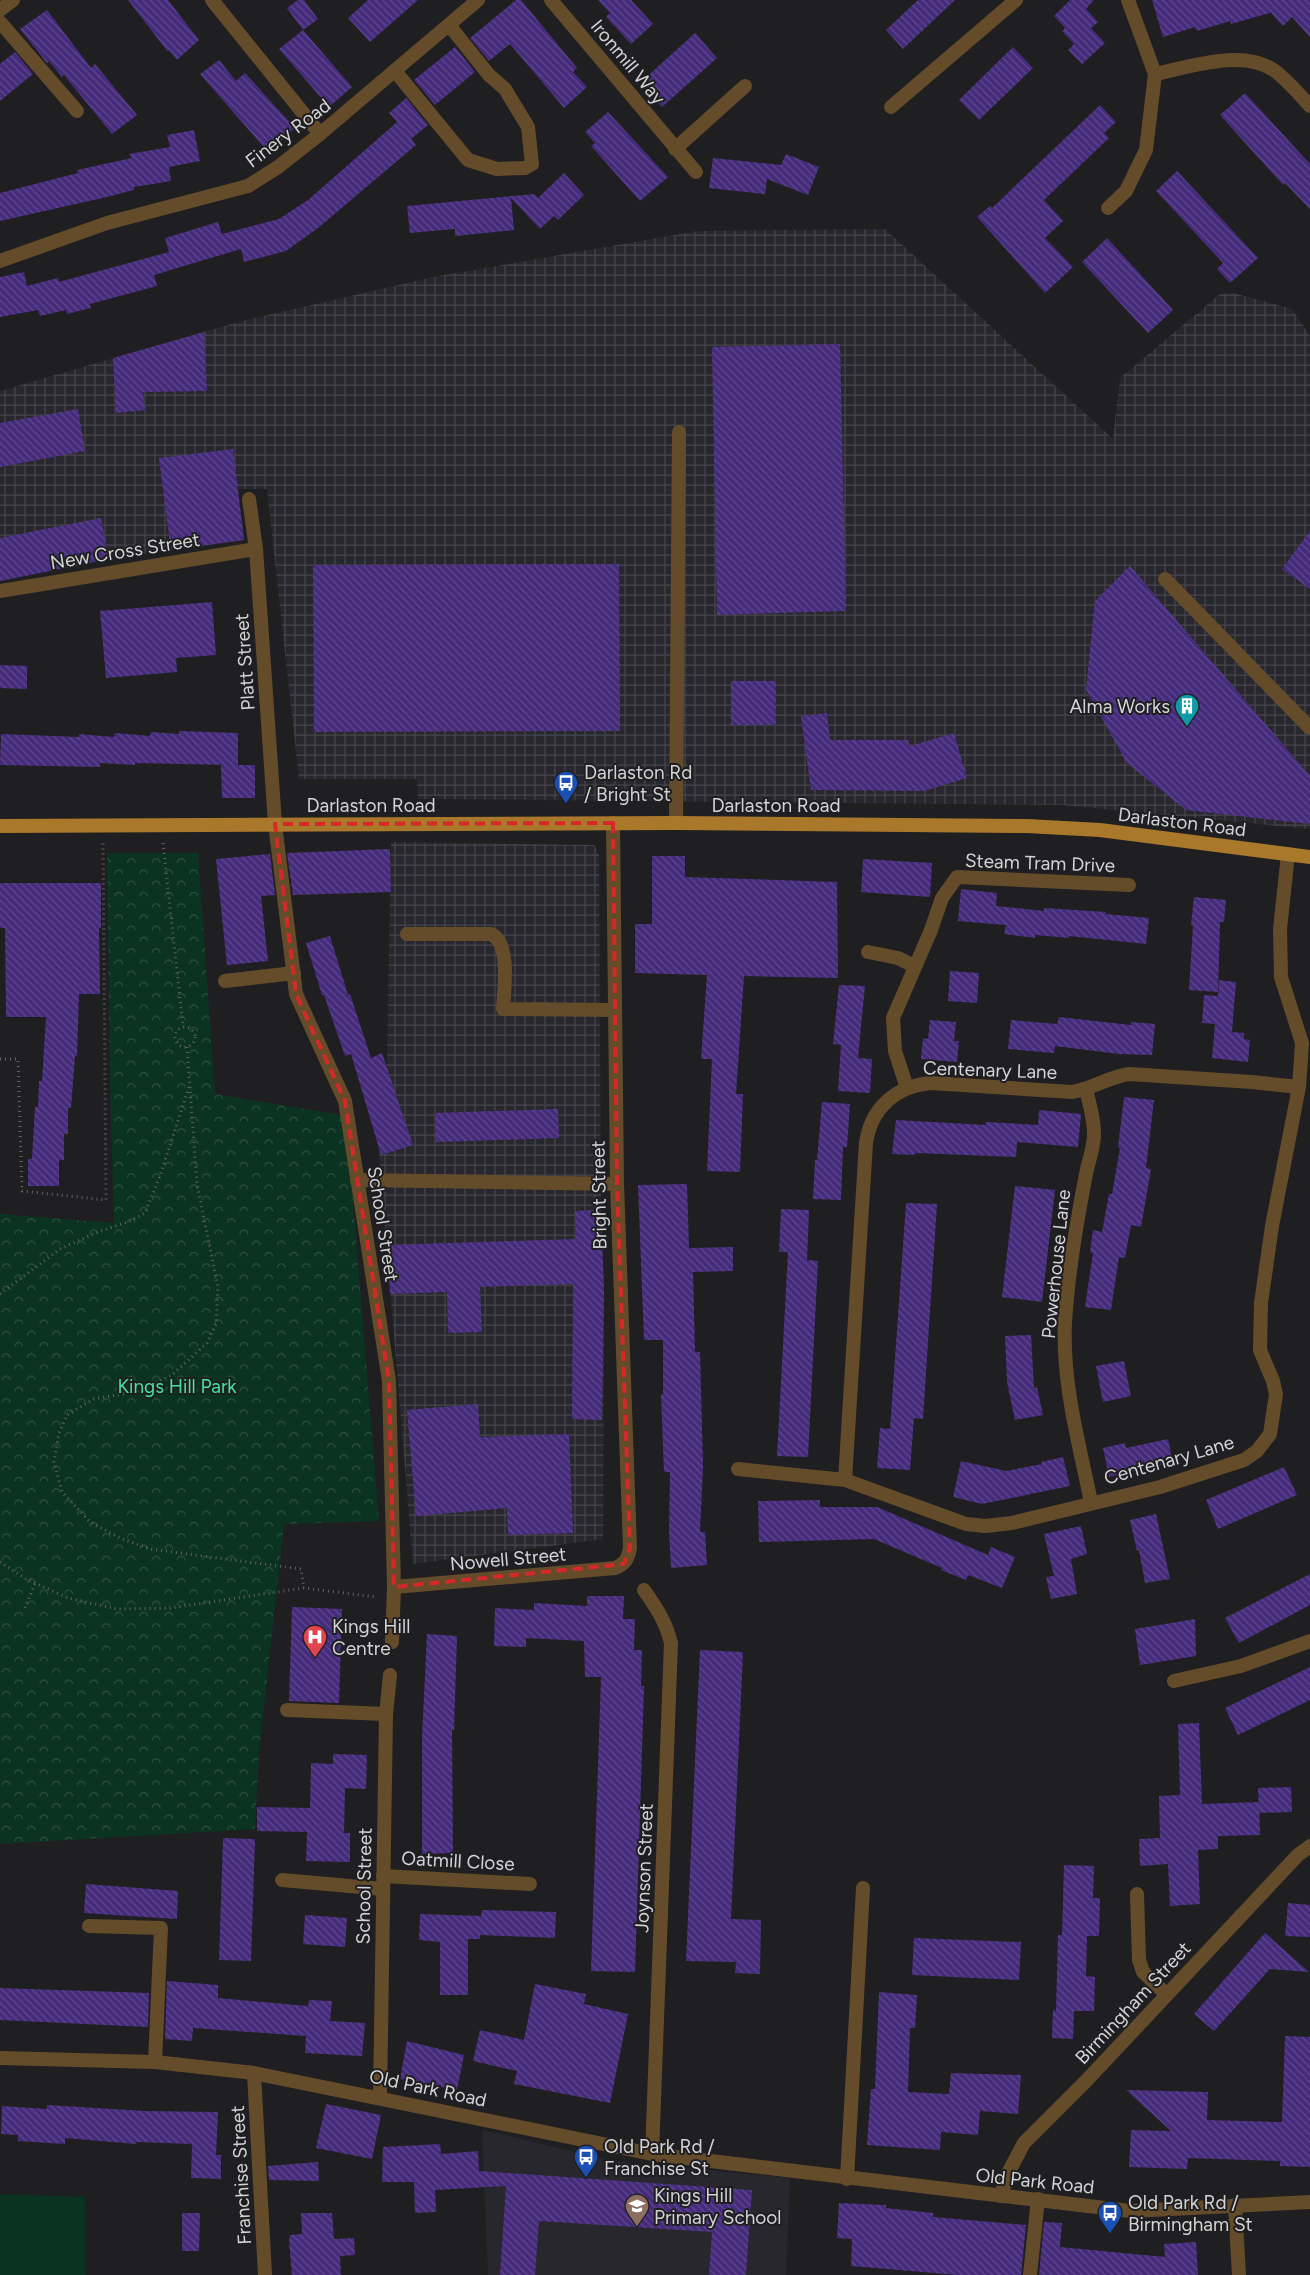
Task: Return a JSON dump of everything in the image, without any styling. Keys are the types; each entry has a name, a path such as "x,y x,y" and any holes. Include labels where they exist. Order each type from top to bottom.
{"main road":[{"name":"Darlaston Road","path":"0,826 676,823 1027,826 1100,830 1310,857"}],"street":[{"path":"0,10 13,0"},
{"path":"212,0 320,134"},
{"name":"Finery Road","path":"0,260 107,223 248,186 278,168 478,0"},
{"name":"Ironmill Way","path":"551,0 696,172"},
{"path":"890,107 1016,0"},
{"path":"1108,208 1126,191 1146,150 1155,74 1128,0"},
{"path":"0,22 77,110"},
{"path":"395,71 468,160 497,169 525,168 532,164 528,127 505,89 489,75 449,25"},
{"path":"1155,74 1234,59 1259,62 1274,70 1310,106"},
{"path":"675,148 745,86"},
{"path":"676,823 679,432"},
{"name":"Platt Street","path":"249,498 256,549 275,824"},
{"name":"New Cross Street","path":"0,591 256,549"},
{"path":"1165,579 1310,728"},
{"name":"School Street","path":"275,824 296,994 345,1101 389,1381 394,1593 392,1642"},
{"name":"Bright Street","path":"613,824 616,1184 630,1548 624,1564"},
{"name":"Centenary Lane","path":"738,1469 845,1480 966,1524 985,1526 1012,1523 1091,1502 1160,1487 1236,1463 1257,1451 1270,1434 1276,1394 1273,1381 1260,1350 1260,1311 1272,1226 1299,1087 1302,1043 1281,977 1280,929 1288,854"},
{"name":"Steam Tram Drive","path":"907,1088 895,1051 893,1018 914,966 932,930 942,898 957,877 1130,885"},
{"path":"406,934 491,934 498,937 503,948 502,1009 615,1010"},
{"path":"868,952 898,958 914,966"},
{"path":"225,981 294,973"},
{"name":"Centenary Lane","path":"845,1480 866,1143 874,1116 895,1093 907,1088 931,1083 1072,1092 1086,1090 1114,1076 1129,1074 1299,1087"},
{"name":"Powerhouse Lane","path":"1086,1090 1093,1117 1094,1137 1085,1177 1070,1270 1065,1323 1065,1352 1075,1427 1091,1502"},
{"path":"357,1180 616,1184"},
{"name":"Nowell Street","path":"394,1593 615,1568 624,1564"},
{"name":"Joynson Street","path":"644,1590 668,1628 671,1642 652,2154"},
{"path":"1174,1681 1241,1666 1310,1641"},
{"name":"School Street","path":"380,2098 386,1714 390,1676"},
{"path":"287,1710 386,1714"},
{"name":"Birmingham Street","path":"1001,2196 1007,2175 1024,2143 1087,2080 1298,1856 1310,1846"},
{"name":"Oatmill Close","path":"282,1880 530,1884"},
{"path":"847,2179 863,1888"},
{"path":"1137,1894 1139,1960 1143,1972 1166,1994"},
{"path":"89,1926 161,1928 155,2062"},
{"name":"Old Park Road","path":"0,2058 155,2062 254,2073 652,2154 847,2179 1038,2199 1130,2211 1310,2202"},
{"name":"Franchise Street","path":"254,2073 264,2275"},
{"path":"1030,2275 1038,2199"},
{"path":"1235,2205 1238,2275"}],"path":[{"path":"161,825 183,1026"},
{"path":"0,1059 18,1059 22,1190 106,1200 103,826"},
{"path":"183,1026 190,1027 195,1032 196,1038 193,1044 187,1048 175,1042 174,1035 183,1026"},
{"path":"187,1048 197,1184 218,1287 216,1324 207,1344 172,1375 138,1390 94,1398 67,1414 59,1433 54,1462 62,1492 90,1522 120,1538 150,1549 302,1569 304,1588"},
{"path":"0,1294 60,1249 93,1234 130,1222 145,1213 160,1176 190,1084"},
{"path":"0,1562 35,1583 68,1598 118,1609 170,1608 304,1588 394,1593"},
{"path":"25,1608 35,1583"}],"highlighted area":[{"path":"613,823 617,1184 630,1548 624,1564 394,1587 389,1381 345,1101 296,994 275,824"}],"shaded area":[{"path":"885,229 1113,439 1120,378 1220,294 1233,293 1292,309 1310,336 1310,829 1062,805 418,799 417,779 299,779 267,489 235,489 244,540 109,559 0,581 0,391 242,321 433,277 698,231"},
{"path":"391,842 594,845 599,854 601,1210 604,1292 603,1539 413,1564 375,1107 364,1075 387,1064"},
{"name":"Kings Hill Primary School","path":"482,2130 615,2161 790,2178 786,2275 488,2275"}],"green space":[{"name":"Kings Hill Park","path":"107,853 198,853 215,1094 346,1116 379,1521 284,1524 259,1751 255,1829 0,1844 0,1214 114,1223"},
{"path":"0,2194 85,2197 86,2275 0,2275"}],"building":[{"path":"128,0 168,0 199,40 177,60 169,50 168,52"},
{"path":"298,0 304,0 318,19 303,30 287,8"},
{"path":"368,0 418,0 370,42 348,18"},
{"path":"516,0 521,0 577,68 573,72 587,87 564,108 510,44 489,61 470,38"},
{"path":"598,0 631,0 653,24 631,44 606,17 610,13"},
{"path":"918,0 955,0 903,49 886,30"},
{"path":"1070,0 1094,0 1086,9 1098,22 1091,28 1105,43 1082,64 1068,50 1074,44 1062,31 1065,28 1054,16"},
{"path":"1152,0 1310,0 1310,37 1292,17 1283,26 1271,13 1273,12 1231,24 1230,21 1197,31 1195,27 1163,37"},
{"path":"47,10 91,68 95,64 137,115 112,134 64,75 62,77 49,61 47,63 20,29"},
{"path":"303,30 352,87 329,107 279,49"},
{"path":"695,33 717,58 662,107 641,82"},
{"path":"455,47 475,72 435,105 414,80"},
{"path":"1013,47 1033,68 979,120 959,100"},
{"path":"15,52 33,74 0,101 0,64"},
{"path":"219,60 236,81 245,73 295,128 268,152 200,74"},
{"path":"1245,93 1310,164 1310,209 1285,183 1283,185 1220,115"},
{"path":"406,98 428,125 411,139 416,145 318,228 286,251 244,262 241,249 154,275 157,286 90,304 91,308 67,314 66,310 40,316 38,310 0,317 0,277 24,272 27,286 58,278 59,282 169,252 165,238 218,222 222,234 279,219 308,200 397,122 389,113"},
{"path":"1100,105 1116,122 1104,133 1109,138 1044,200 1063,221 1045,238 1073,267 1045,293 977,217 990,206 992,208"},
{"path":"608,112 668,177 640,201 591,146 595,143 585,132"},
{"path":"194,130 200,161 169,167 171,181 134,187 134,190 107,197 0,221 0,193 78,173 77,170 132,158 129,154 170,147 167,135"},
{"path":"786,154 819,167 808,195 767,179 765,194 709,188 713,158 781,165"},
{"path":"1177,171 1258,258 1230,283 1217,269 1223,263 1156,191"},
{"path":"564,173 584,195 558,220 554,216 540,229 511,198 514,230 455,236 455,229 410,233 407,206 534,194 538,198"},
{"path":"1107,238 1173,310 1148,333 1082,262"},
{"path":"204,332 207,391 143,392 145,410 116,413 113,358"},
{"path":"840,344 846,611 717,615 712,347"},
{"path":"78,409 85,451 0,467 0,423"},
{"path":"233,449 244,540 171,550 159,458"},
{"path":"101,518 109,559 0,581 0,538"},
{"path":"1310,531 1310,589 1282,569"},
{"path":"619,564 620,731 314,732 313,565"},
{"name":"Alma Works","path":"1130,566 1310,776 1310,824 1186,810 1127,763 1086,690 1095,601"},
{"path":"212,602 216,655 176,658 177,672 106,678 100,611"},
{"path":"0,665 27,666 27,689 0,688"},
{"path":"731,681 776,681 776,725 731,725"},
{"path":"827,713 830,740 908,740 910,746 954,733 967,778 924,791 811,790 801,716"},
{"path":"179,731 238,733 238,765 255,765 255,798 222,798 221,765 229,765 100,763 100,767 0,765 1,734 79,737 79,734 114,737 115,733 150,736 151,732 179,734"},
{"path":"390,849 391,892 293,895 287,853"},
{"path":"270,854 275,895 261,896 268,961 227,965 216,859"},
{"path":"652,856 685,856 685,877 837,882 838,978 744,976 736,1094 743,1094 740,1172 707,1171 712,1059 701,1059 707,975 635,973 635,924 652,924"},
{"path":"863,859 932,863 930,897 861,892"},
{"path":"0,883 101,883 101,928 99,928 100,994 79,994 77,1056 75,1056 71,1108 68,1108 68,1134 64,1134 64,1160 59,1160 59,1186 28,1186 28,1159 32,1159 35,1107 38,1107 39,1081 42,1081 46,1017 6,1017 5,928 0,928"},
{"path":"961,889 997,893 996,906 1044,911 1044,908 1106,912 1106,914 1149,918 1146,944 1069,936 1069,938 1035,935 1035,938 1004,934 1006,925 958,921"},
{"path":"1194,897 1226,900 1224,922 1220,922 1218,992 1189,990"},
{"path":"330,936 348,995 350,994 371,1058 382,1053 413,1145 381,1155 351,1054 345,1056 324,995 322,995 306,943"},
{"path":"950,971 979,973 977,1003 948,1001"},
{"path":"1219,980 1236,982 1232,1032 1244,1033 1244,1039 1250,1040 1248,1062 1212,1058 1215,1024 1202,1023 1204,995 1218,996"},
{"path":"839,985 865,986 858,1058 872,1059 870,1093 838,1091 841,1045 833,1044"},
{"path":"1059,1017 1131,1025 1131,1022 1155,1024 1152,1055 1119,1054 1055,1046 1054,1053 1008,1049 1011,1020 1057,1024"},
{"path":"930,1020 956,1022 954,1041 959,1041 957,1062 921,1059 923,1038 928,1039"},
{"path":"1124,1097 1154,1100 1146,1168 1151,1169 1141,1227 1131,1225 1125,1258 1119,1257 1111,1310 1085,1307 1093,1253 1090,1252 1093,1230 1102,1232 1109,1194 1112,1194 1120,1148 1118,1147"},
{"path":"822,1102 850,1104 847,1147 843,1147 841,1200 813,1199 815,1160 817,1160"},
{"path":"558,1109 559,1138 436,1142 435,1113"},
{"path":"1039,1110 1081,1114 1078,1147 1017,1142 1016,1157 915,1153 914,1155 892,1154 896,1120 986,1125 986,1122 1038,1125"},
{"path":"687,1184 689,1248 733,1247 733,1271 693,1272 695,1352 700,1352 703,1466 700,1532 705,1532 707,1565 671,1568 669,1532 670,1472 664,1472 661,1395 663,1394 663,1340 644,1340 638,1185"},
{"path":"1015,1186 1055,1190 1042,1302 1002,1297"},
{"path":"906,1203 937,1204 923,1419 914,1418 910,1470 877,1468 880,1428 890,1429"},
{"path":"781,1209 809,1210 807,1260 818,1261 808,1457 777,1456 788,1252 779,1252"},
{"path":"601,1210 604,1292 602,1420 572,1419 573,1284 480,1287 482,1332 448,1333 447,1292 390,1294 388,1245 576,1239 575,1211"},
{"path":"1031,1335 1034,1388 1037,1387 1043,1415 1015,1420 1007,1382 1005,1336"},
{"path":"1124,1361 1131,1396 1103,1402 1096,1366"},
{"path":"478,1404 480,1437 569,1434 573,1533 508,1535 507,1508 416,1516 407,1410"},
{"path":"1168,1439 1173,1462 1109,1477 1103,1448 1125,1443 1126,1448"},
{"path":"1063,1457 1070,1486 982,1504 953,1497 961,1461 1006,1471 1042,1464 1041,1462"},
{"path":"1284,1467 1297,1495 1218,1529 1206,1500"},
{"path":"820,1500 820,1507 877,1507 988,1555 991,1547 1015,1557 1002,1588 968,1575 966,1580 874,1539 759,1542 758,1501"},
{"path":"1156,1514 1170,1579 1145,1583 1139,1550 1137,1551 1130,1520"},
{"path":"1081,1526 1087,1554 1071,1559 1077,1594 1051,1599 1046,1577 1054,1576 1044,1534"},
{"path":"1310,1574 1310,1605 1239,1643 1225,1618"},
{"path":"587,1596 624,1596 623,1619 635,1619 634,1650 642,1650 641,1686 644,1686 635,1972 591,1971 601,1677 585,1677 584,1641 526,1638 526,1647 494,1646 495,1608 534,1610 534,1603 587,1606"},
{"name":"Kings Hill Centre","path":"292,1607 342,1609 339,1703 289,1701"},
{"path":"1195,1619 1196,1656 1140,1665 1135,1629"},
{"path":"427,1634 457,1636 454,1730 452,1730 453,1853 422,1854 422,1737"},
{"path":"700,1650 743,1652 731,1919 761,1920 760,1974 735,1973 736,1962 686,1961"},
{"path":"1310,1667 1310,1700 1238,1735 1225,1708"},
{"path":"1199,1723 1202,1804 1259,1802 1260,1835 1218,1836 1218,1849 1198,1850 1200,1904 1170,1906 1168,1864 1140,1866 1139,1839 1160,1838 1159,1796 1180,1795 1178,1724"},
{"path":"333,1754 367,1755 366,1789 345,1788 344,1833 350,1833 350,1862 306,1861 307,1832 257,1831 257,1807 310,1808 311,1763 333,1764"},
{"path":"1291,1787 1292,1812 1259,1813 1258,1788"},
{"path":"223,1838 255,1839 251,1961 219,1960"},
{"path":"1064,1865 1094,1866 1093,1898 1100,1898 1099,1936 1087,1936 1086,1976 1095,1977 1094,2011 1074,2011 1073,2039 1052,2038 1053,2010 1056,2011 1058,1935 1062,1935"},
{"path":"86,1884 178,1891 177,1919 84,1913"},
{"path":"1288,1903 1310,1905 1310,1937 1285,1936"},
{"path":"482,1910 556,1912 555,1938 480,1935 480,1939 468,1939 468,1995 440,1995 440,1942 419,1940 420,1914 481,1916"},
{"path":"305,1915 347,1918 345,1947 303,1944"},
{"path":"1265,1933 1309,1972 1270,1969 1214,2031 1194,2014"},
{"path":"914,1938 1021,1942 1019,1980 912,1975"},
{"path":"167,1981 218,1985 218,1998 308,2006 309,2000 332,2001 330,2021 365,2023 362,2056 305,2053 306,2036 193,2028 192,2041 165,2039"},
{"path":"535,1984 586,1994 584,2004 628,2014 610,2103 514,2084 517,2071 473,2061 480,2030 524,2040"},
{"path":"0,1988 149,1993 148,2027 0,2020"},
{"path":"879,1992 917,1995 915,2028 910,2028 908,2092 949,2094 951,2073 1021,2075 1018,2114 980,2111 978,2135 941,2132 940,2150 867,2145 871,2089 875,2089"},
{"path":"1285,2036 1310,2037 1310,2167 1280,2166 1280,2161 1188,2158 1187,2169 1129,2167 1131,2130 1171,2131 1126,2090 1208,2092 1207,2120 1282,2122"},
{"path":"407,2041 464,2055 457,2090 400,2079"},
{"path":"326,2104 381,2115 372,2159 316,2148"},
{"path":"47,2105 145,2111 218,2112 216,2155 221,2155 221,2179 191,2178 192,2144 136,2142 136,2144 65,2138 65,2144 18,2141 18,2135 1,2134 2,2106 47,2109"},
{"path":"440,2144 441,2154 478,2151 479,2171 752,2190 746,2275 709,2275 712,2232 539,2221 535,2275 500,2275 506,2186 435,2190 436,2212 415,2213 414,2182 382,2182 383,2147"},
{"path":"318,2162 319,2181 269,2180 268,2166"},
{"path":"839,2203 886,2205 886,2208 933,2213 933,2217 1026,2225 1021,2275 958,2275 851,2266 852,2239 837,2238"},
{"path":"182,2213 200,2213 199,2251 182,2251"},
{"path":"301,2213 332,2213 334,2239 354,2238 355,2255 340,2256 341,2275 292,2275 289,2241 290,2235 302,2234"},
{"path":"1044,2222 1062,2223 1060,2247 1165,2257 1164,2244 1196,2242 1198,2275 1039,2275"}],"place":[{"name":"Alma Works","path":"1187,727"},
{"name":"Darlaston Rd / Bright St","path":"566,804"},
{"name":"Kings Hill Centre","path":"315,1658"},
{"name":"Old Park Rd / Franchise St","path":"586,2178"},
{"name":"Kings Hill Primary School","path":"637,2227"},
{"name":"Old Park Rd / Birmingham St","path":"1110,2234"}]}
